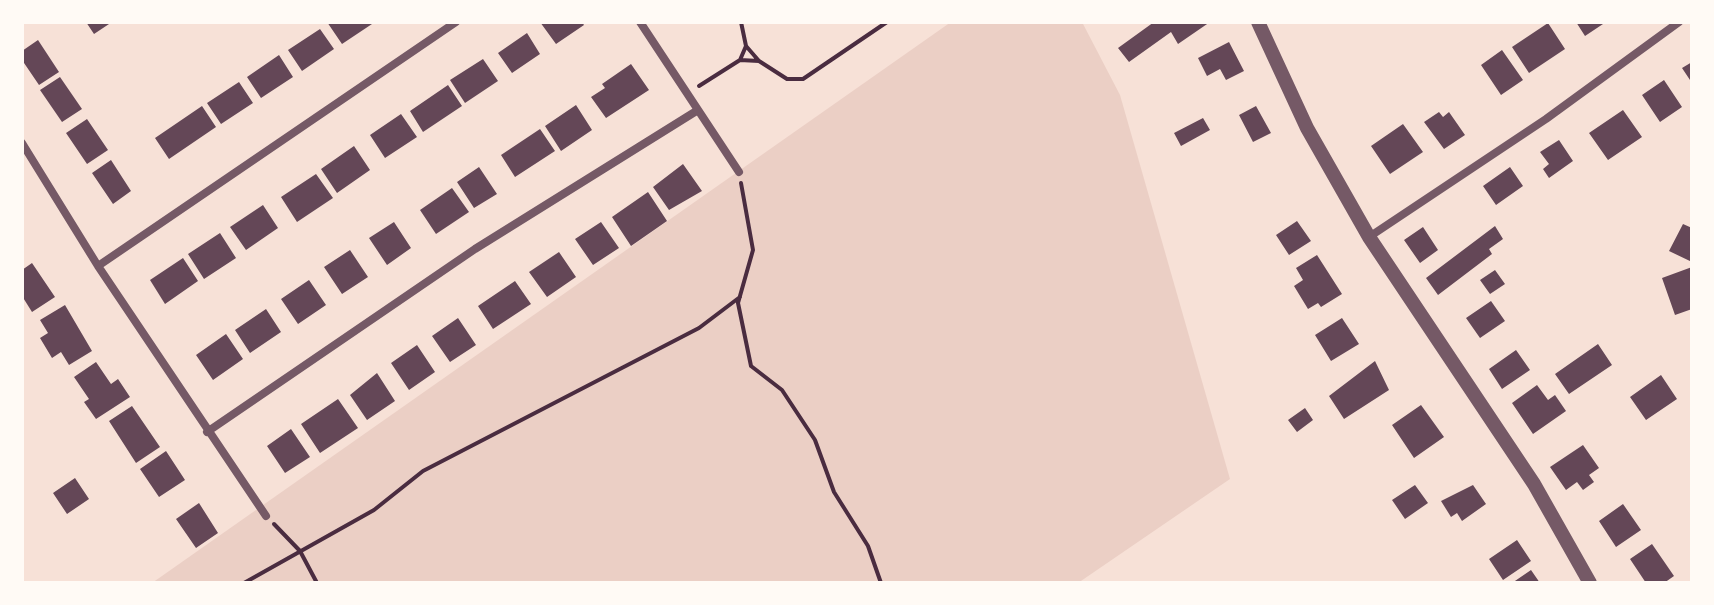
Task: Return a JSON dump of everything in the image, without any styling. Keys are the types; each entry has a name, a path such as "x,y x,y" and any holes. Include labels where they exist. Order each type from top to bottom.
{"street":[{"path":"98,266 456,22"},
{"path":"640,22 739,172"},
{"path":"1258,22 1307,128 1369,237 1534,484 1590,583"},
{"path":"1369,237 1546,119 1679,22"},
{"path":"207,432 475,249 698,110"},
{"path":"22,143 98,266 266,516"}],"path":[{"path":"741,22 746,46 759,61 787,79 803,79 887,22"},
{"path":"687,94 740,60 746,46"},
{"path":"740,60 759,61"},
{"path":"739,172 753,250 740,297 743,332 751,366 782,390 815,440 834,492 868,546 881,583"},
{"path":"244,583 374,510 423,471 699,328 740,297"},
{"path":"266,516 300,551 317,583"}],"shaded area":[{"path":"951,22 1082,22 1120,95 1230,479 1078,583 152,583"}],"building":[{"path":"86,22 112,22 94,34"},
{"path":"327,22 375,22 342,44"},
{"path":"540,22 582,22 584,25 556,44"},
{"path":"1154,22 1210,22 1178,44 1171,32 1129,62 1118,48"},
{"path":"1576,22 1606,22 1585,36"},
{"path":"1548,23 1565,49 1529,73 1512,47"},
{"path":"320,29 334,49 302,71 288,50"},
{"path":"527,33 540,54 512,73 498,53"},
{"path":"38,40 59,72 39,85 22,60 22,51"},
{"path":"1229,42 1244,71 1226,80 1220,69 1207,76 1198,58"},
{"path":"1502,50 1523,80 1501,95 1481,65"},
{"path":"279,55 293,77 261,98 247,77"},
{"path":"483,59 498,81 465,103 450,80"},
{"path":"1692,62 1692,83 1682,68"},
{"path":"631,64 649,90 606,118 591,97 605,88 602,84"},
{"path":"60,77 82,109 62,122 40,90"},
{"path":"1664,80 1682,107 1660,122 1642,95"},
{"path":"239,82 253,103 221,124 207,103"},
{"path":"448,85 462,106 423,132 410,111"},
{"path":"576,105 592,130 561,151 545,126"},
{"path":"202,106 216,127 169,159 155,138"},
{"path":"1256,106 1271,133 1253,142 1239,115"},
{"path":"1623,110 1642,137 1608,160 1589,133"},
{"path":"1439,112 1443,117 1449,112 1465,135 1444,149 1424,122"},
{"path":"401,114 417,137 385,158 370,135"},
{"path":"1203,118 1210,130 1181,146 1174,133"},
{"path":"87,119 108,150 87,164 66,133"},
{"path":"1403,124 1423,152 1390,174 1371,146"},
{"path":"540,129 555,151 515,177 501,155"},
{"path":"1559,140 1573,161 1549,178 1543,169 1549,164 1540,152"},
{"path":"354,146 370,170 337,193 321,169"},
{"path":"111,160 131,191 113,204 92,173"},
{"path":"683,164 702,191 669,210 653,187"},
{"path":"479,167 497,194 474,208 457,182"},
{"path":"1510,167 1523,186 1496,205 1483,186"},
{"path":"316,174 333,198 297,222 281,197"},
{"path":"452,188 469,212 436,234 420,210"},
{"path":"648,192 667,221 631,246 612,217"},
{"path":"263,205 278,228 246,250 230,227"},
{"path":"1297,221 1311,241 1289,255 1276,235"},
{"path":"394,222 411,248 387,265 369,238"},
{"path":"601,222 619,248 593,265 575,239"},
{"path":"1683,224 1692,228 1692,262 1669,251"},
{"path":"1495,226 1503,239 1489,249 1492,254 1438,295 1426,278"},
{"path":"1423,227 1438,250 1420,263 1404,240"},
{"path":"220,233 236,258 204,279 188,254"},
{"path":"350,250 368,277 342,294 324,267"},
{"path":"559,252 576,277 547,297 529,272"},
{"path":"1317,255 1342,294 1321,307 1318,303 1308,309 1294,286 1303,280 1296,268"},
{"path":"183,258 198,281 165,304 150,280"},
{"path":"32,263 55,297 32,312 22,296 22,270"},
{"path":"1692,267 1692,309 1675,315 1662,278"},
{"path":"1495,270 1505,284 1490,294 1480,280"},
{"path":"309,280 326,305 298,324 281,299"},
{"path":"515,281 531,304 493,329 478,306"},
{"path":"1491,301 1505,321 1480,338 1466,318"},
{"path":"65,305 92,351 69,365 61,352 52,358 40,338 48,333 40,320"},
{"path":"266,309 281,332 250,353 235,330"},
{"path":"458,318 476,345 450,362 432,336"},
{"path":"1342,318 1359,344 1331,361 1315,335"},
{"path":"226,334 243,359 213,380 196,355"},
{"path":"1598,344 1612,365 1569,394 1555,374"},
{"path":"417,345 435,372 409,390 391,363"},
{"path":"1516,350 1530,370 1502,389 1489,369"},
{"path":"1375,361 1389,390 1344,419 1329,396"},
{"path":"96,362 111,384 118,379 130,397 96,419 84,402 89,399 74,377"},
{"path":"377,373 395,401 367,420 350,395"},
{"path":"1661,375 1677,399 1646,420 1630,397"},
{"path":"1537,385 1548,400 1555,395 1566,411 1533,434 1512,403"},
{"path":"338,399 358,428 320,453 301,424"},
{"path":"1421,405 1444,437 1414,458 1392,425"},
{"path":"132,406 160,447 136,463 109,421"},
{"path":"1305,408 1313,420 1297,432 1288,420"},
{"path":"291,429 310,457 285,473 267,446"},
{"path":"1583,445 1599,468 1589,475 1594,482 1583,490 1577,482 1566,490 1550,467"},
{"path":"166,451 185,480 159,497 140,469"},
{"path":"75,478 89,499 67,514 53,493"},
{"path":"1415,485 1428,503 1405,519 1392,500"},
{"path":"1473,485 1486,504 1462,521 1457,513 1451,517 1441,501"},
{"path":"199,503 218,533 196,548 176,519"},
{"path":"1623,504 1641,530 1616,547 1599,521"},
{"path":"1517,540 1531,561 1503,580 1489,559"},
{"path":"1652,544 1674,576 1664,583 1646,583 1630,559"},
{"path":"1531,570 1540,583 1512,583"}]}
